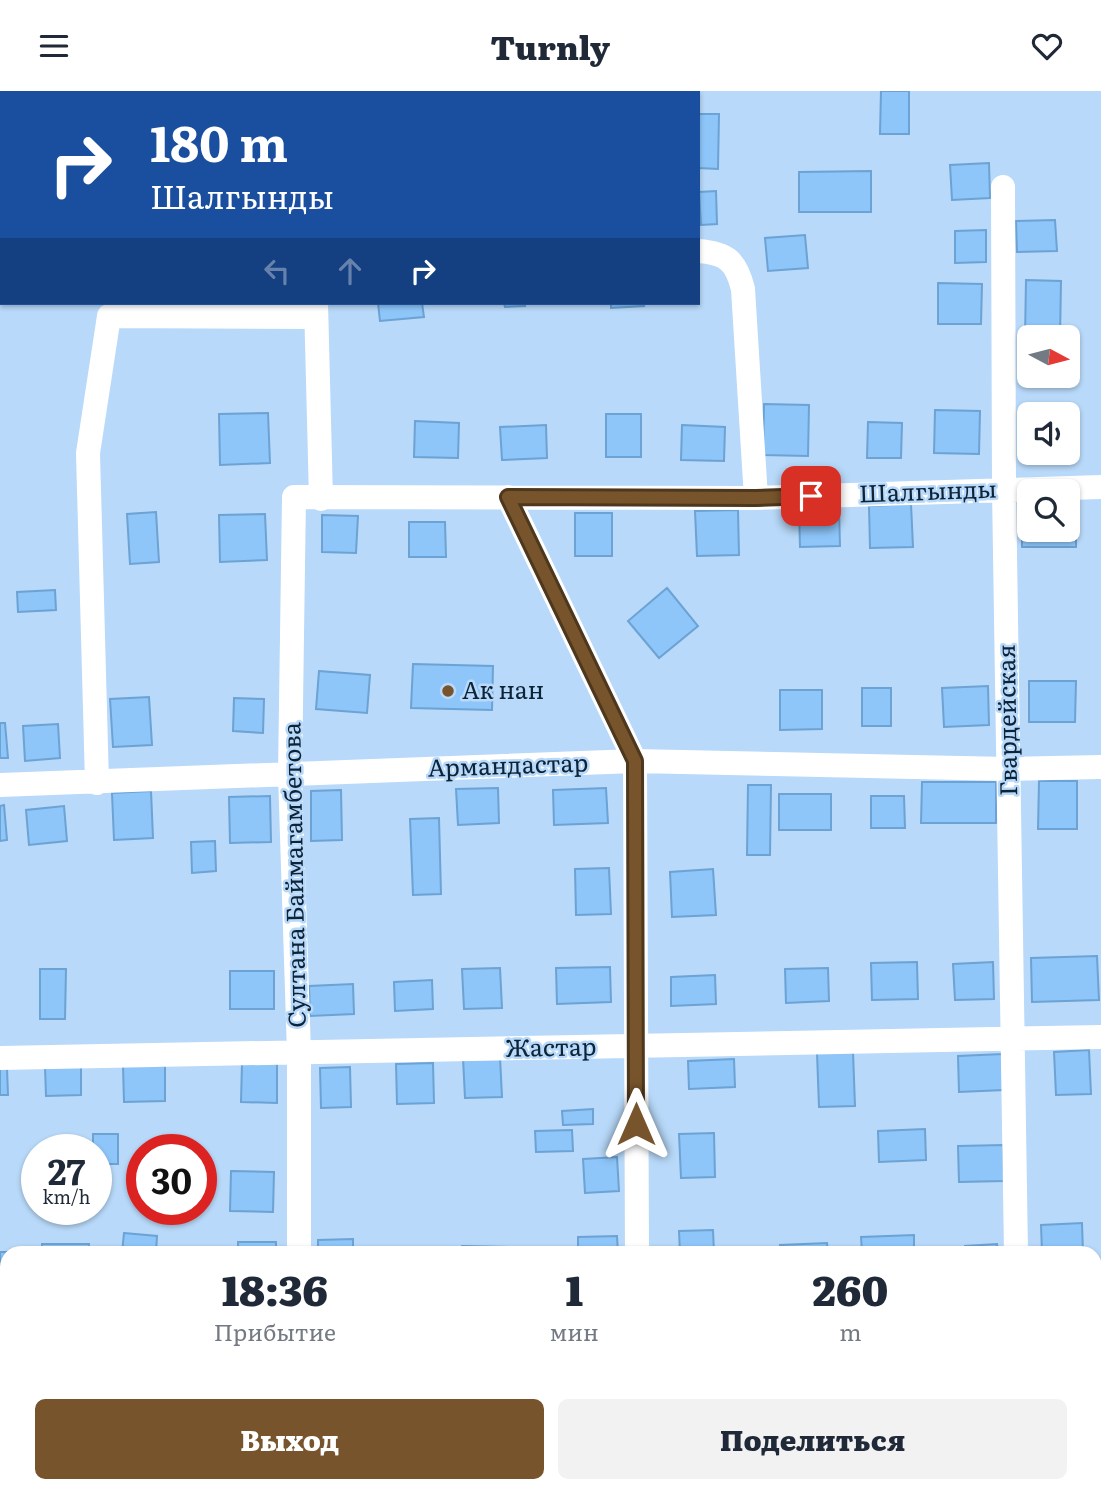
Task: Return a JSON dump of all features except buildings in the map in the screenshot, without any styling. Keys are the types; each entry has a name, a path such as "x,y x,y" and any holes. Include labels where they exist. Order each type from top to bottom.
{"street":[{"name":"Гвардейская","path":"1003,187 1004,490 1016,1246"},
{"path":"700,251 714,252 729,259 739,273 743,289 756,498"},
{"path":"97,783 88,453 103,309 316,310 321,499"},
{"name":"Шалгынды","path":"293,497 756,498 1101,487"},
{"name":"Султана Баймагамбетова","path":"293,497 290,774 299,1053 299,1246"},
{"path":"508,497 635,761 637,1246"},
{"name":"Армандастар","path":"0,785 635,761 1008,769 1101,767"},
{"name":"Жастар","path":"0,1058 1101,1037"}],"place":[{"name":"Ак нан","path":"448,691"}],"route":[{"path":"636,1124 635,761 508,497 811,496"}]}
